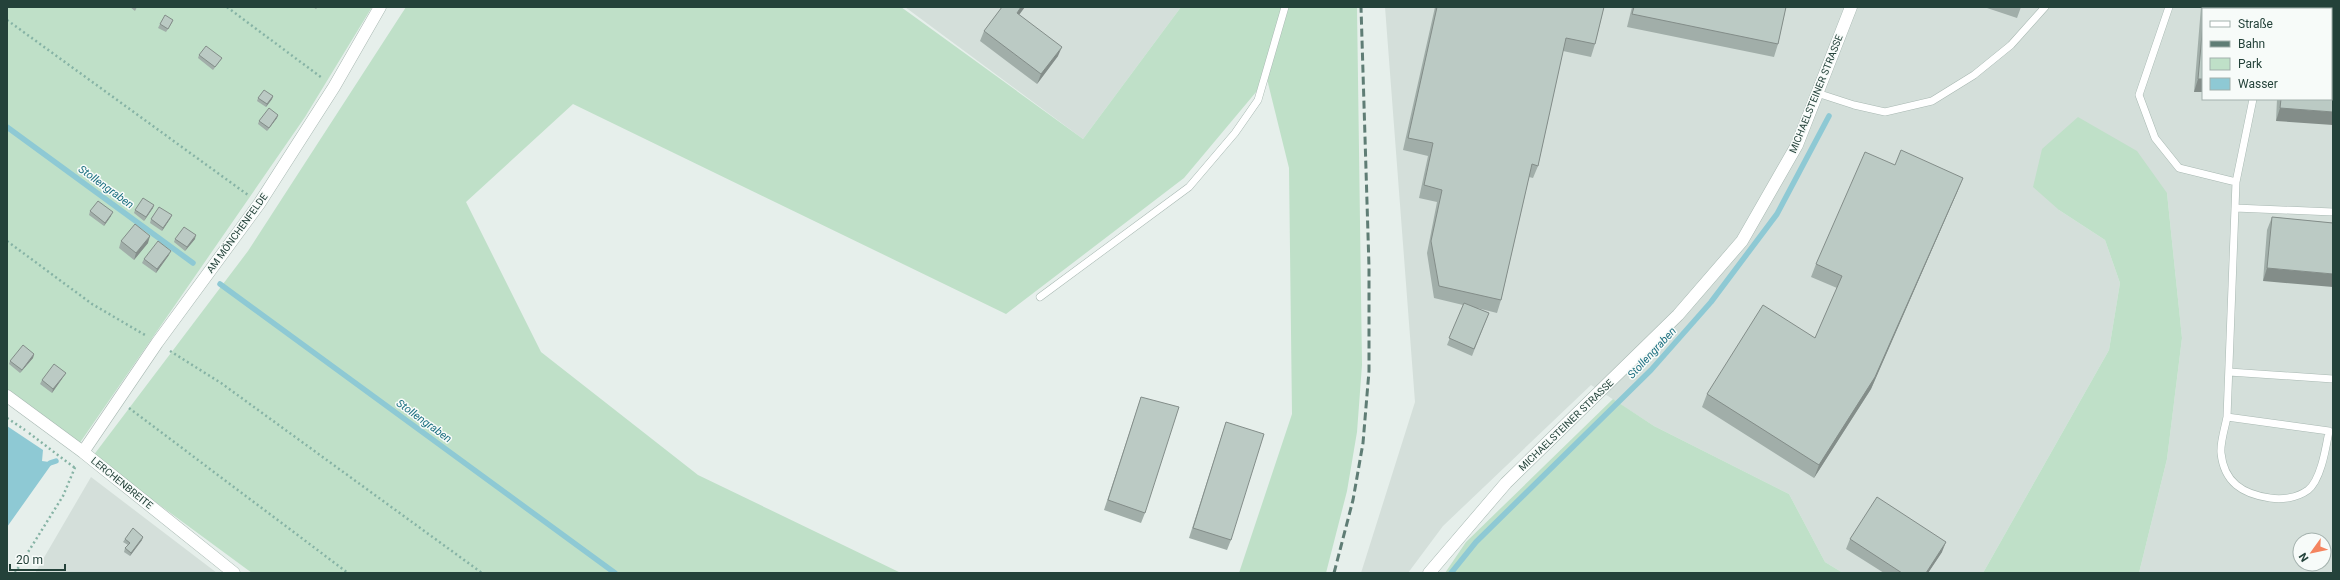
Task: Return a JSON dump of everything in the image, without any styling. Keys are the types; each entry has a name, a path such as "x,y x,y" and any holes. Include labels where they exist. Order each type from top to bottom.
{"street":[{"name":"AM MÖNCHENFELDE","path":"83,452 157,343 259,204 334,87 380,7"},
{"name":"MICHAELSTEINER STRASSE","path":"1429,573 1506,483 1678,315 1742,241 1797,144 1851,7"},
{"name":"LERCHENBREITE","path":"7,396 83,452 234,573"}],"lane":[{"path":"1040,297 1189,187 1236,133 1258,100 1285,7"},
{"path":"1817,93 1854,105 1885,112 1932,101 1974,75 2012,45 2045,7"},
{"path":"2169,7 2139,95 2155,138 2179,168 2236,182"},
{"path":"2227,417 2331,430 2323,464 2308,490 2285,498 2263,497 2236,488 2224,467 2221,452 2227,417 2236,182 2252,100"},
{"path":"2235,208 2333,212"},
{"path":"2229,372 2333,380"}],"path":[{"path":"227,7 334,87"},
{"path":"7,20 259,204"},
{"path":"7,241 92,304 221,383 482,573"},
{"path":"117,400 348,573"},
{"path":"7,418 75,468"},
{"path":"15,573 63,496 83,452"}],"shaded area":[{"path":"905,7 1181,7 1083,139"},
{"path":"1385,7 2333,7 2333,573 2139,573 2167,459 2182,338 2167,193 2059,210 2105,240 2120,283 2109,350 1983,573 1843,573 1825,562 1789,494 1654,426 1591,385 1443,526 1408,573 1361,573 1415,402"},
{"path":"91,477 217,573 35,573"}],"green space":[{"path":"7,7 372,7 305,117 79,444 7,390"},
{"path":"406,7 901,7 1083,139 1181,7 1357,7 1362,365 1357,432 1347,491 1326,573 1239,573 1292,414 1289,168 1267,79 1184,178 1006,314 573,104 466,202 541,352 698,475 901,573 252,573 93,456 248,251"},
{"path":"2078,117 2137,151 2167,193 2182,338 2167,459 2139,573 1983,573 2109,350 2120,283 2105,240 2059,210 2033,187 2042,149"},
{"path":"1613,399 1654,426 1789,494 1825,562 1843,573 1445,573 1466,542"}],"water":[{"path":"7,426 43,450 42,461 49,462 51,465 7,527"}],"building":[{"path":"1002,7 1021,7 1017,13 1062,47 1041,74 984,31"},
{"path":"1437,7 1604,7 1595,44 1566,38 1538,166 1532,164 1501,300 1439,286 1431,241 1442,190 1424,185 1433,143 1408,138"},
{"path":"1634,7 1786,7 1778,44 1632,14"},
{"path":"2204,7 2253,7 2253,8"},
{"path":"165,15 173,20 168,29 160,24"},
{"path":"2202,34 2202,79 2198,79"},
{"path":"206,46 222,58 215,67 199,55"},
{"path":"2333,67 2333,112 2280,108 2281,100 2332,100"},
{"path":"264,90 273,96 267,104 258,98"},
{"path":"269,108 278,115 269,128 259,121"},
{"path":"1901,150 1963,178 1875,377 1819,465 1707,394 1763,305 1815,338 1842,276 1816,264 1865,152 1895,165"},
{"path":"143,198 154,205 146,217 135,210"},
{"path":"98,201 113,212 105,223 90,211"},
{"path":"159,207 172,215 163,228 151,219"},
{"path":"2272,217 2333,223 2333,274 2267,268"},
{"path":"135,224 150,236 136,253 121,241"},
{"path":"184,227 196,235 187,247 175,239"},
{"path":"158,241 171,251 157,269 144,259"},
{"path":"1464,303 1489,313 1474,349 1449,338"},
{"path":"23,345 34,354 22,370 10,361"},
{"path":"54,364 66,373 53,389 42,380"},
{"path":"1141,397 1179,407 1145,513 1108,500"},
{"path":"1226,422 1264,434 1231,540 1193,528"},
{"path":"1877,497 1946,542 1926,573 1902,573 1850,539"},
{"path":"133,528 143,537 131,553 125,548 130,543 125,539"}],"waterway":[{"name":"Stollengraben","path":"1451,573 1476,542 1651,370 1711,302 1777,214 1829,116"},
{"name":"Stollengraben","path":"7,127 193,263"},
{"name":"Stollengraben","path":"220,284 615,573"},
{"path":"50,463 56,461"}],"railway":[{"path":"1334,573 1353,500 1363,443 1369,371 1369,267 1361,7"}]}
